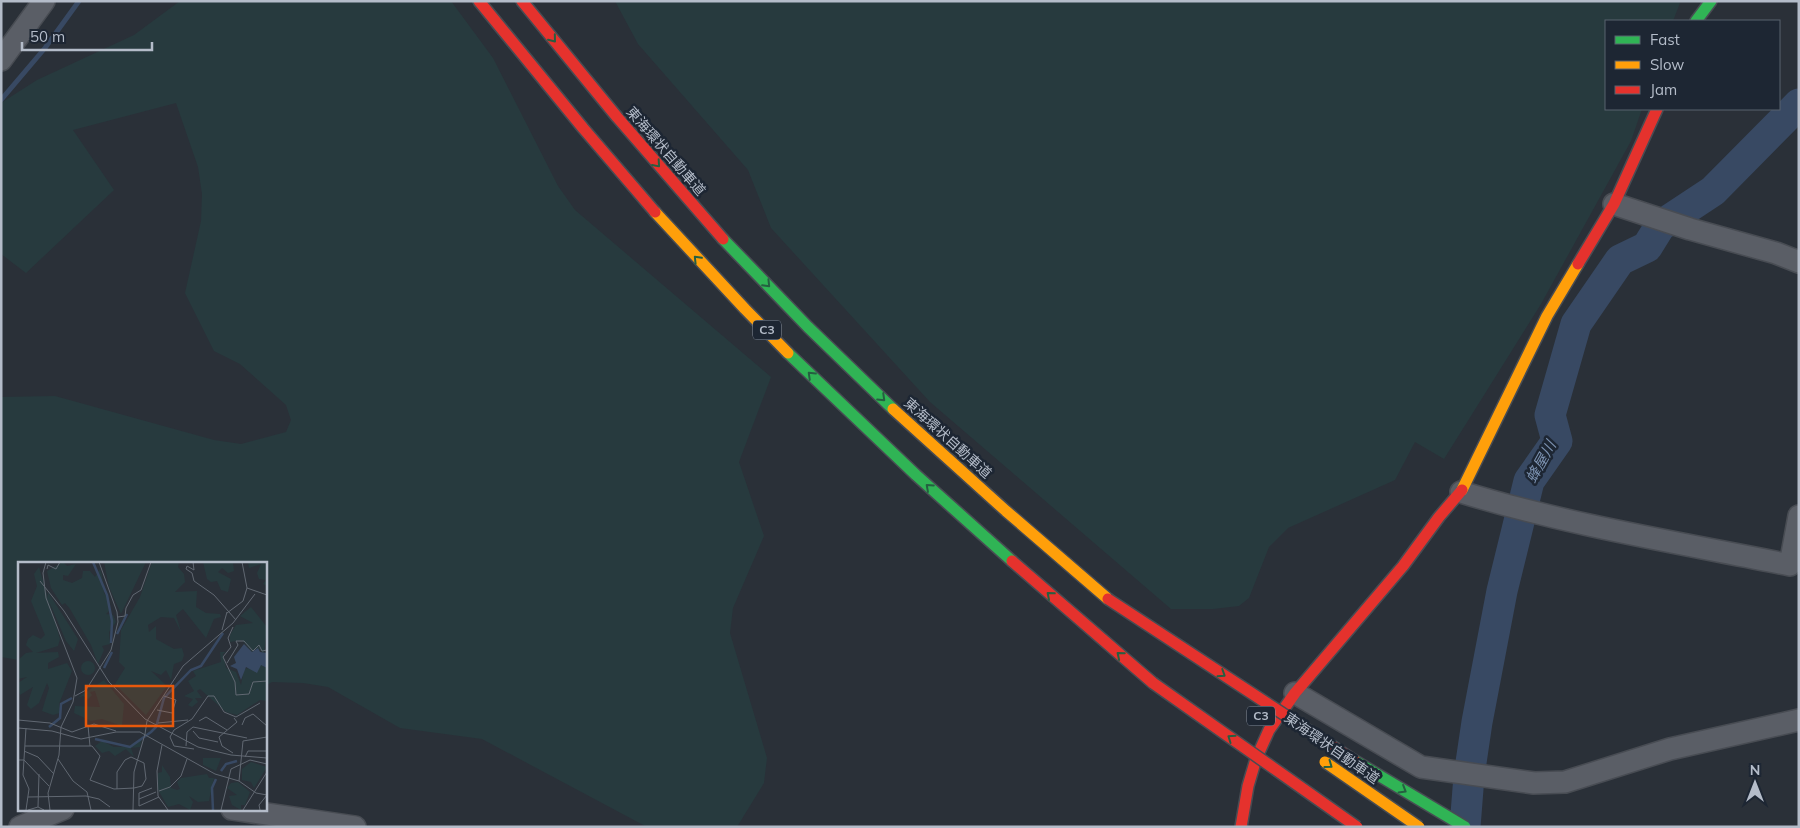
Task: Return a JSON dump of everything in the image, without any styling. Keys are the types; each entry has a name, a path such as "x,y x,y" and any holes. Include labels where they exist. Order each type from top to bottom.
{"main road":[{"name":"C3","path":"479,1 596,144 691,252 884,446 991,544 1153,683 1357,827"},
{"name":"東海環状自動車道","path":"522,1 638,142 716,231 802,320 910,425 1009,514 1108,599 1221,687"},
{"path":"1697,20 1711,1"},
{"path":"1241,827 1248,786 1256,759 1269,730 1295,693 1403,566 1439,517 1461,492 1547,316 1614,204 1657,110"},
{"path":"1108,599 1350,758 1465,827"},
{"path":"1153,683 1223,746 1320,815"},
{"name":"東海環状自動車道","path":"1261,716 1285,733"},
{"name":"東海環状自動車道","path":"1316,756 1420,827"}],"street":[{"path":"1,60 44,1"},
{"path":"1614,204 1690,229 1776,253 1799,262"},
{"path":"1461,492 1505,506 1557,518 1790,565 1799,516"},
{"path":"1295,693 1421,767 1534,783 1565,782 1670,749 1799,720"},
{"path":"24,826 61,810"},
{"path":"239,810 355,827"}],"green space":[{"path":"180,1 451,1 493,58 558,186 575,210 771,377 739,462 764,536 733,608 730,633 767,758 764,783 737,827 647,827 482,739 400,728 328,687 303,683 272,682 266,685 266,562 18,562 18,660 1,657 1,397 55,396 214,440 241,444 286,432 291,420 286,405 240,364 214,351 185,293 201,221 202,194 198,167 176,103 73,130 114,190 26,273 1,254 1,103 37,80 134,35"},
{"path":"615,1 1679,1 1680,3 1673,20 1605,20 1605,110 1642,110 1631,141 1541,304 1444,459 1415,442 1395,480 1288,528 1269,547 1249,598 1239,606 1213,609 1171,609 930,402 771,228 748,170 638,44"}],"waterway":[{"path":"1,100 45,48 79,1"},
{"name":"蜂屋川","path":"1465,827 1469,776 1477,722 1502,591 1529,481 1557,441 1550,415 1576,324 1620,260 1647,247 1660,226 1713,191 1799,104"}],"traffic: fast":[{"path":"1697,20 1711,1"},
{"path":"723,239 808,327 893,409"},
{"path":"788,353 916,475 1012,561"},
{"path":"1355,761 1465,827"}],"traffic: slow":[{"path":"655,212 788,353"},
{"path":"1462,490 1547,316 1578,264"},
{"path":"893,409 1006,511 1108,599"},
{"path":"1325,762 1419,827"}],"traffic: jam":[{"path":"479,1 655,212"},
{"path":"522,1 617,117 723,239"},
{"path":"1578,264 1614,204 1657,110"},
{"path":"1241,827 1248,786 1256,759 1269,730 1295,693 1403,566 1439,517 1462,490"},
{"path":"1012,561 1153,683"},
{"path":"1108,599 1355,761"},
{"path":"1153,683 1357,827"}]}
